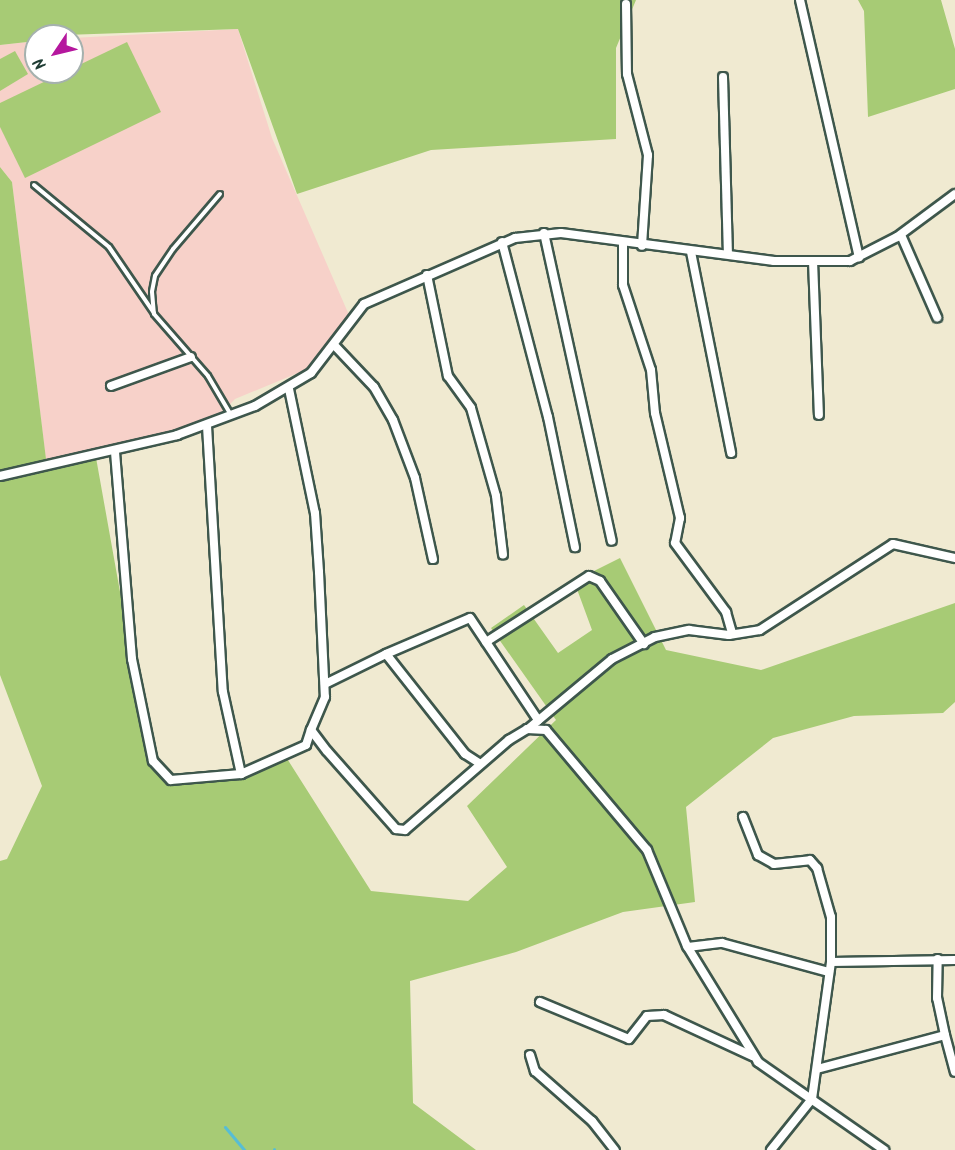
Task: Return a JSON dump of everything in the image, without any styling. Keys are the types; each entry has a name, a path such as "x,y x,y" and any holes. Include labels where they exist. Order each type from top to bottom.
{"street":[{"path":"800,0 859,257"},
{"path":"626,4 627,74 648,154 642,246"},
{"path":"723,77 728,254"},
{"path":"0,476 115,452 207,426 232,416 289,389 336,347 364,304 502,243 544,233 691,252 813,261 859,257 901,235 955,194"},
{"path":"544,233 612,541"},
{"path":"901,235 937,317"},
{"path":"502,243 548,417 575,547"},
{"path":"623,244 623,285 651,369 655,413 680,518 675,543 726,612 732,633"},
{"path":"691,252 731,453"},
{"path":"813,261 819,415"},
{"path":"427,275 448,376 471,408 496,496 503,555"},
{"path":"336,347 374,387 393,420 415,478 433,559"},
{"path":"111,386 191,357"},
{"path":"115,452 132,659 153,761 171,780 241,774 306,746 311,730 321,715 325,684 315,513 289,389"},
{"path":"207,426 223,692 241,774"},
{"path":"311,730 396,829 405,830 479,763 527,729 612,659 644,644 689,630 732,633 760,630 893,544 955,558"},
{"path":"486,642 566,588 595,576 644,644"},
{"path":"325,684 386,654 470,618 538,720"},
{"path":"386,654 465,754 479,763"},
{"path":"527,729 551,734 647,850 688,947 754,1057 775,1078 812,1099 884,1150"},
{"path":"743,818 758,855 774,864 810,861 817,868 831,917 831,962 812,1099 771,1150"},
{"path":"688,947 722,943 829,972"},
{"path":"938,959 938,998 955,1072"},
{"path":"831,962 955,960"},
{"path":"540,1002 629,1039 647,1016 664,1015 754,1057"},
{"path":"817,1069 945,1035"},
{"path":"530,1055 537,1074 592,1121 615,1150"}],"lane":[{"path":"34,185 109,247 154,314 191,357 232,416"},
{"path":"154,314 155,276 220,194"},
{"path":"122,282 129,279"}],"shaded area":[{"path":"238,29 272,138 349,315 305,370 235,399 214,421 153,440 46,460 12,182 0,167 0,45 24,42 24,84 84,84 84,37"}],"green space":[{"path":"0,0 636,0 616,48 616,139 431,150 297,194 238,29 84,34 84,24 24,24 24,42 0,45"},
{"path":"858,0 941,0 955,49 955,89 868,117 864,11"},
{"path":"127,42 161,112 25,178 0,127 0,103 40,84 84,84 84,63"},
{"path":"15,51 24,67 24,76 0,91 0,59"},
{"path":"0,167 12,182 46,459 95,452 144,726 172,786 286,757 371,891 468,901 507,867 467,806 556,720 491,628 524,605 558,653 592,630 574,581 620,558 666,650 761,670 955,603 955,702 943,713 854,716 773,738 686,807 695,902 623,912 516,952 410,981 413,1103 476,1150 0,1150 0,861 7,859 42,786 0,675"}],"waterway":[{"path":"225,1127 244,1150"}]}
